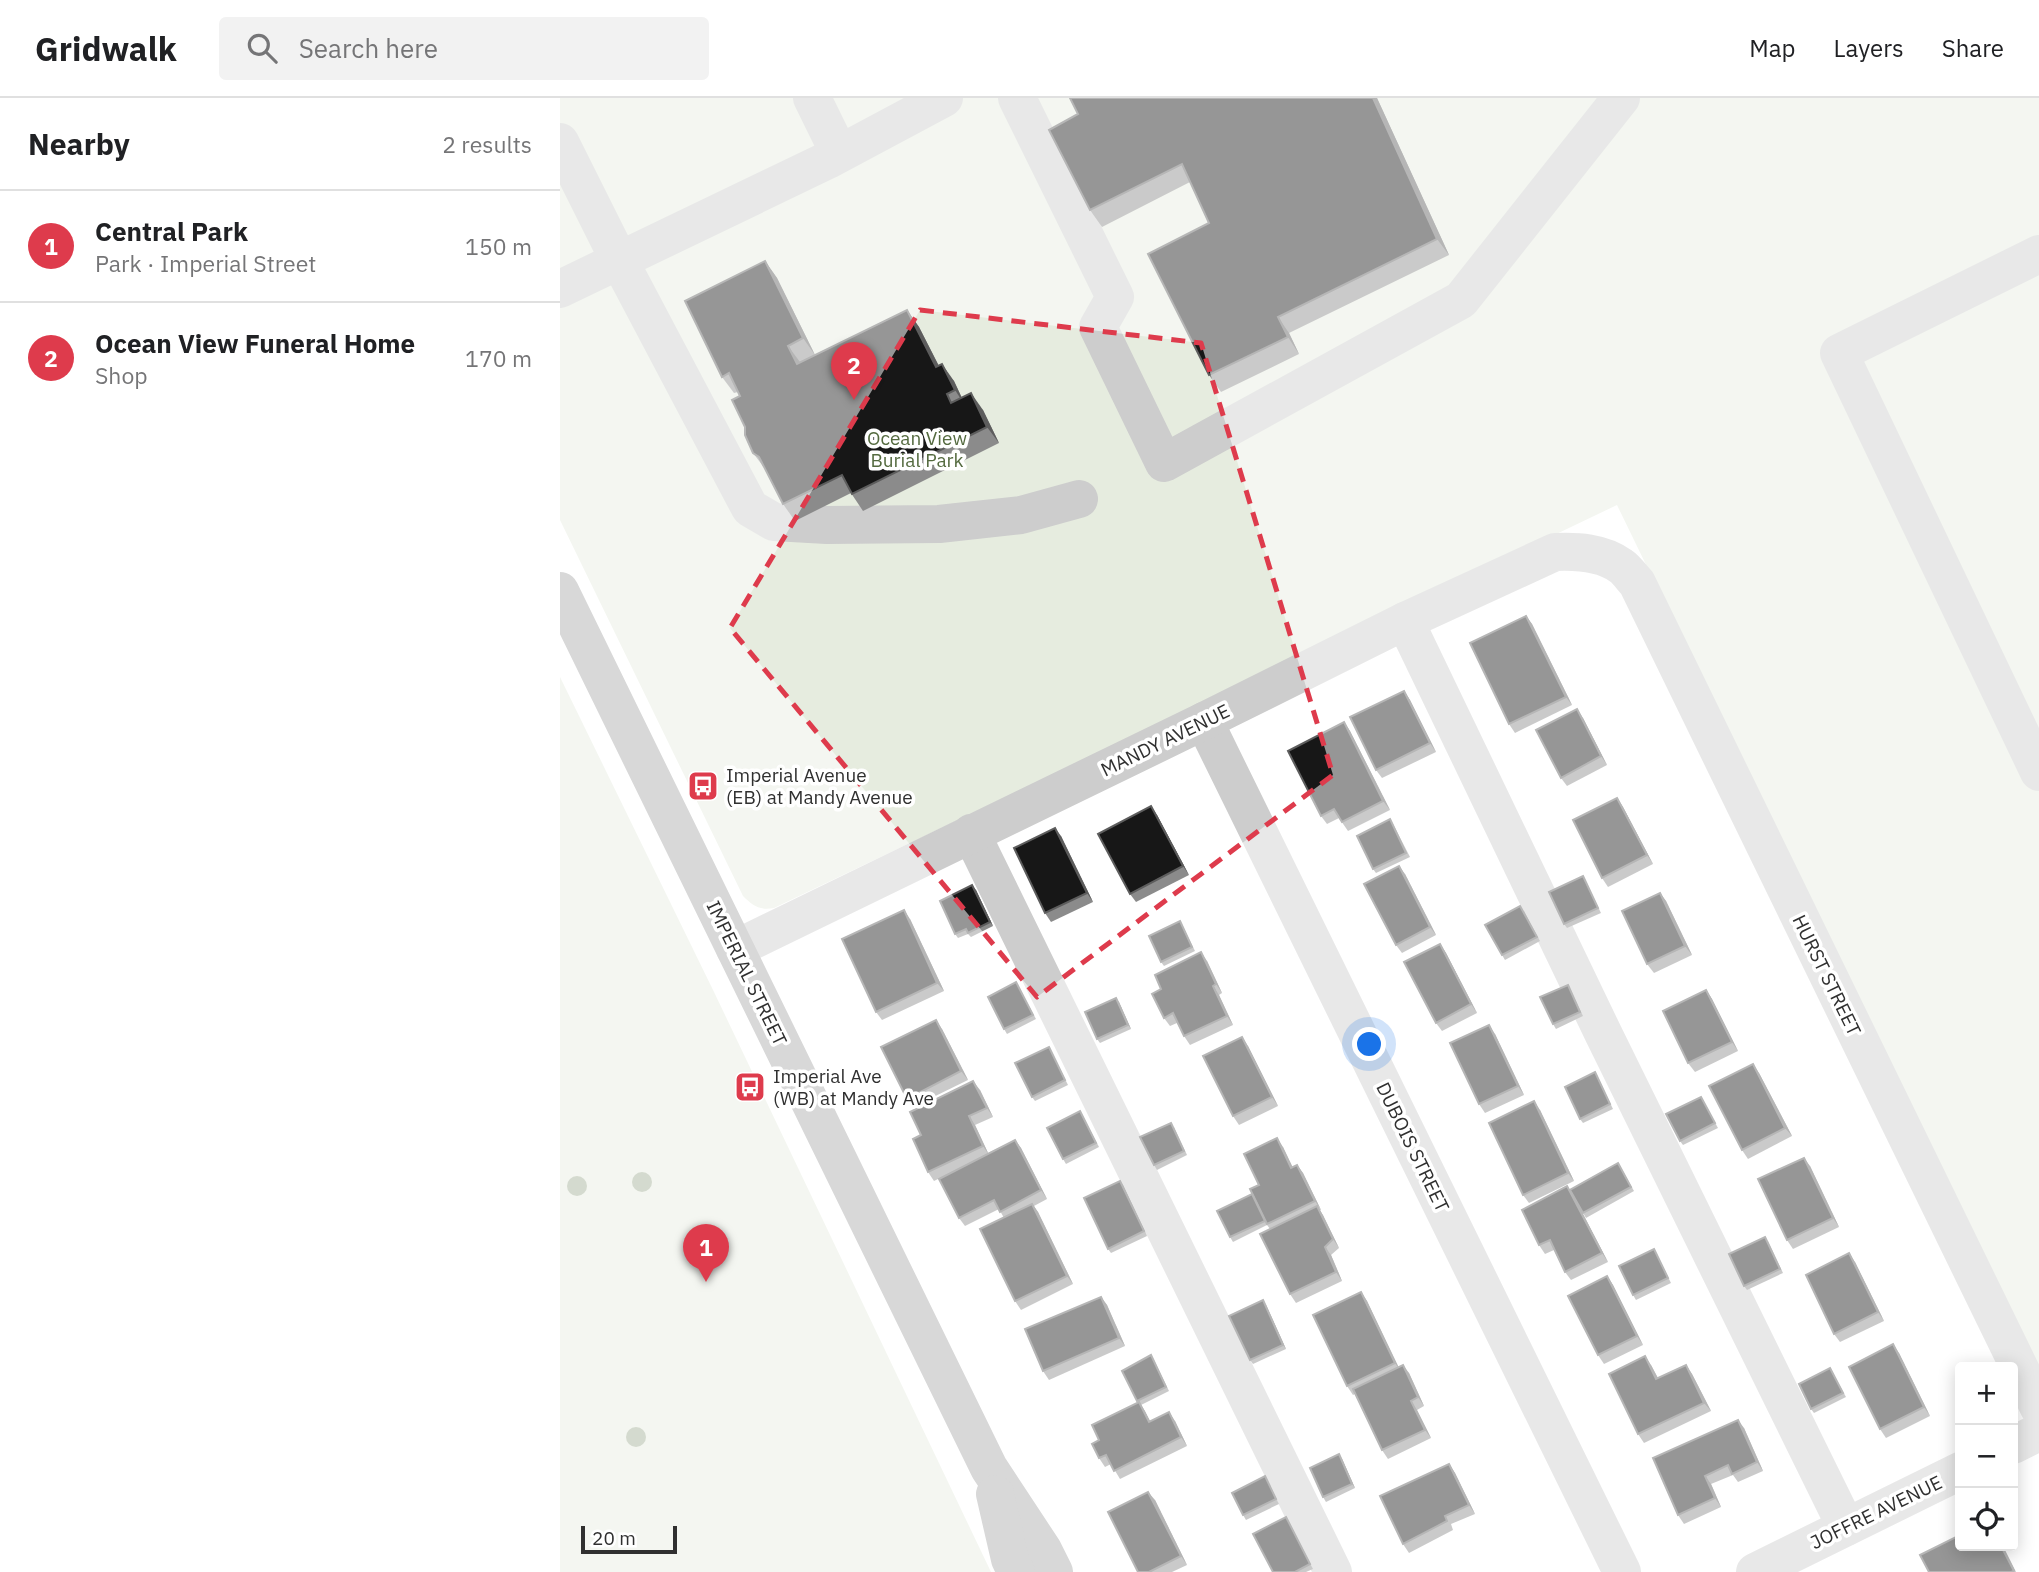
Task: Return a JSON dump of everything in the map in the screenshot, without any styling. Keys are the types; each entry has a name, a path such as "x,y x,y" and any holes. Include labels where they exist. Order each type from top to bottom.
{"main road":[{"name":"IMPERIAL STREET","path":"560,591 989,1468 1043,1550 1054,1572"},
{"name":"IMPERIAL STREET","path":"989,1468 1010,1559 1016,1572"}],"street":[{"path":"812,98 839,153"},
{"path":"560,289 828,160 944,98"},
{"path":"1017,98 1115,298 1098,327 1164,463 1461,300 1621,98"},
{"path":"560,142 619,261 750,508 774,522 827,525 939,524 1021,516 1079,499"},
{"path":"2039,254 1839,354 2039,772"},
{"name":"MANDY AVENUE","path":"735,949 1405,621 1555,552 1578,551 1600,556"},
{"name":"HURST STREET","path":"1600,556 1622,566 1637,583 2039,1409"},
{"path":"1405,621 1609,1045 1846,1527"},
{"name":"DUBOIS STREET","path":"1204,721 1622,1572"},
{"path":"971,833 1333,1572"},
{"path":"2018,1443 2039,1433"},
{"name":"JOFFRE AVENUE","path":"1755,1572 1955,1473"}],"highlighted area":[{"path":"920,310 1201,343 1333,775 1037,997 730,628"}],"green space":[{"name":"Ocean View Burial Park","path":"560,98 2039,98 2039,1374 1617,505 774,908 760,908 746,899 560,520"},
{"path":"560,677 714,992 991,1572 560,1572"}],"building":[{"path":"1070,98 1373,98 1437,239 1278,317 1288,337 1209,375 1148,254 1209,223 1182,164 1090,210 1049,130 1078,114"},
{"path":"765,261 803,338 788,346 797,364 907,310 936,367 942,364 955,390 947,394 951,403 971,393 987,427 852,494 842,475 783,504 745,435 745,427 732,400 740,396 729,373 722,377 685,301"},
{"path":"1526,616 1566,697 1509,724 1470,643"},
{"path":"1404,691 1430,743 1376,770 1350,717"},
{"path":"1577,709 1601,756 1561,778 1536,730"},
{"path":"1344,722 1383,801 1342,822 1334,809 1321,816 1288,751"},
{"path":"1617,798 1647,855 1602,878 1573,820"},
{"path":"1151,806 1183,866 1130,894 1098,834"},
{"path":"1390,819 1406,853 1373,869 1357,836"},
{"path":"1055,828 1087,893 1045,913 1014,848"},
{"path":"1399,866 1430,927 1396,945 1364,884"},
{"path":"1583,876 1598,908 1564,924 1549,892"},
{"path":"972,885 990,922 968,933 966,929 955,934 940,901"},
{"path":"1660,893 1685,946 1647,964 1622,911"},
{"path":"1520,906 1537,937 1502,955 1485,925"},
{"path":"904,910 937,983 876,1012 842,939"},
{"path":"1180,921 1192,947 1161,962 1149,936"},
{"path":"1440,944 1471,1004 1436,1023 1404,962"},
{"path":"1201,952 1227,1016 1184,1036 1173,1013 1164,1018 1152,994 1161,989 1155,975"},
{"path":"1016,982 1033,1015 1004,1029 988,997"},
{"path":"1568,985 1580,1012 1553,1024 1540,997"},
{"path":"1706,990 1732,1042 1688,1063 1663,1011"},
{"path":"1116,998 1128,1025 1097,1039 1085,1012"},
{"path":"936,1020 961,1071 907,1099 881,1047"},
{"path":"1489,1025 1518,1086 1479,1104 1450,1043"},
{"path":"1242,1037 1272,1097 1233,1116 1203,1056"},
{"path":"1049,1047 1065,1080 1032,1097 1015,1063"},
{"path":"1753,1064 1785,1128 1742,1150 1709,1086"},
{"path":"1595,1072 1610,1104 1580,1119 1565,1087"},
{"path":"973,1081 987,1108 969,1116 983,1146 928,1172 913,1139 921,1135 910,1112"},
{"path":"1701,1097 1715,1123 1680,1141 1666,1114"},
{"path":"1534,1101 1568,1173 1523,1195 1489,1123"},
{"path":"1080,1111 1096,1143 1063,1159 1047,1128"},
{"path":"1171,1123 1184,1151 1154,1165 1140,1137"},
{"path":"1277,1138 1291,1168 1297,1165 1315,1201 1267,1224 1250,1189 1259,1185 1244,1154"},
{"path":"1015,1140 1041,1190 1000,1212 994,1200 959,1218 939,1179"},
{"path":"1804,1158 1833,1218 1787,1240 1758,1179"},
{"path":"1618,1163 1631,1187 1583,1213 1570,1190"},
{"path":"1120,1181 1144,1231 1108,1249 1084,1198"},
{"path":"1567,1186 1602,1253 1565,1272 1550,1240 1539,1245 1522,1210"},
{"path":"1252,1194 1265,1221 1230,1237 1217,1211"},
{"path":"1032,1204 1067,1276 1015,1301 980,1229"},
{"path":"1317,1206 1333,1239 1325,1247 1336,1272 1290,1294 1260,1234"},
{"path":"1765,1237 1780,1269 1744,1286 1729,1254"},
{"path":"1654,1249 1668,1278 1633,1295 1619,1266"},
{"path":"1849,1253 1878,1312 1834,1334 1806,1275"},
{"path":"1607,1276 1637,1336 1598,1355 1568,1296"},
{"path":"1361,1292 1395,1363 1347,1386 1313,1315"},
{"path":"1101,1297 1119,1338 1043,1371 1025,1329"},
{"path":"1263,1300 1283,1345 1250,1360 1229,1316"},
{"path":"1893,1344 1924,1407 1880,1429 1849,1367"},
{"path":"1151,1355 1166,1387 1137,1401 1122,1371"},
{"path":"1645,1356 1656,1379 1686,1365 1704,1403 1638,1434 1609,1374"},
{"path":"1403,1365 1418,1397 1411,1401 1425,1430 1382,1450 1353,1389"},
{"path":"1830,1368 1843,1393 1811,1409 1799,1384"},
{"path":"1139,1402 1149,1422 1169,1412 1181,1437 1114,1471 1106,1455 1099,1458 1092,1444 1099,1440 1092,1425"},
{"path":"1738,1420 1757,1462 1732,1474 1728,1465 1705,1476 1715,1498 1678,1515 1653,1458"},
{"path":"1339,1454 1352,1484 1323,1497 1310,1468"},
{"path":"1449,1464 1469,1505 1445,1516 1447,1521 1403,1544 1380,1496"},
{"path":"1265,1476 1276,1499 1243,1515 1232,1493"},
{"path":"1148,1492 1181,1556 1149,1572 1138,1572 1108,1512"},
{"path":"1286,1517 1310,1564 1295,1572 1273,1572 1253,1534"},
{"path":"1955,1538 1955,1551 2004,1551 2014,1571 1929,1572 1920,1555"}],"place":[{"name":"Ocean View Funeral Home","path":"854,400"},
{"name":"Imperial Avenue (EB) at Mandy Avenue","path":"703,786"},
{"name":"Imperial Ave (WB) at Mandy Ave","path":"750,1087"},
{"name":"Central Park","path":"706,1282"}]}
